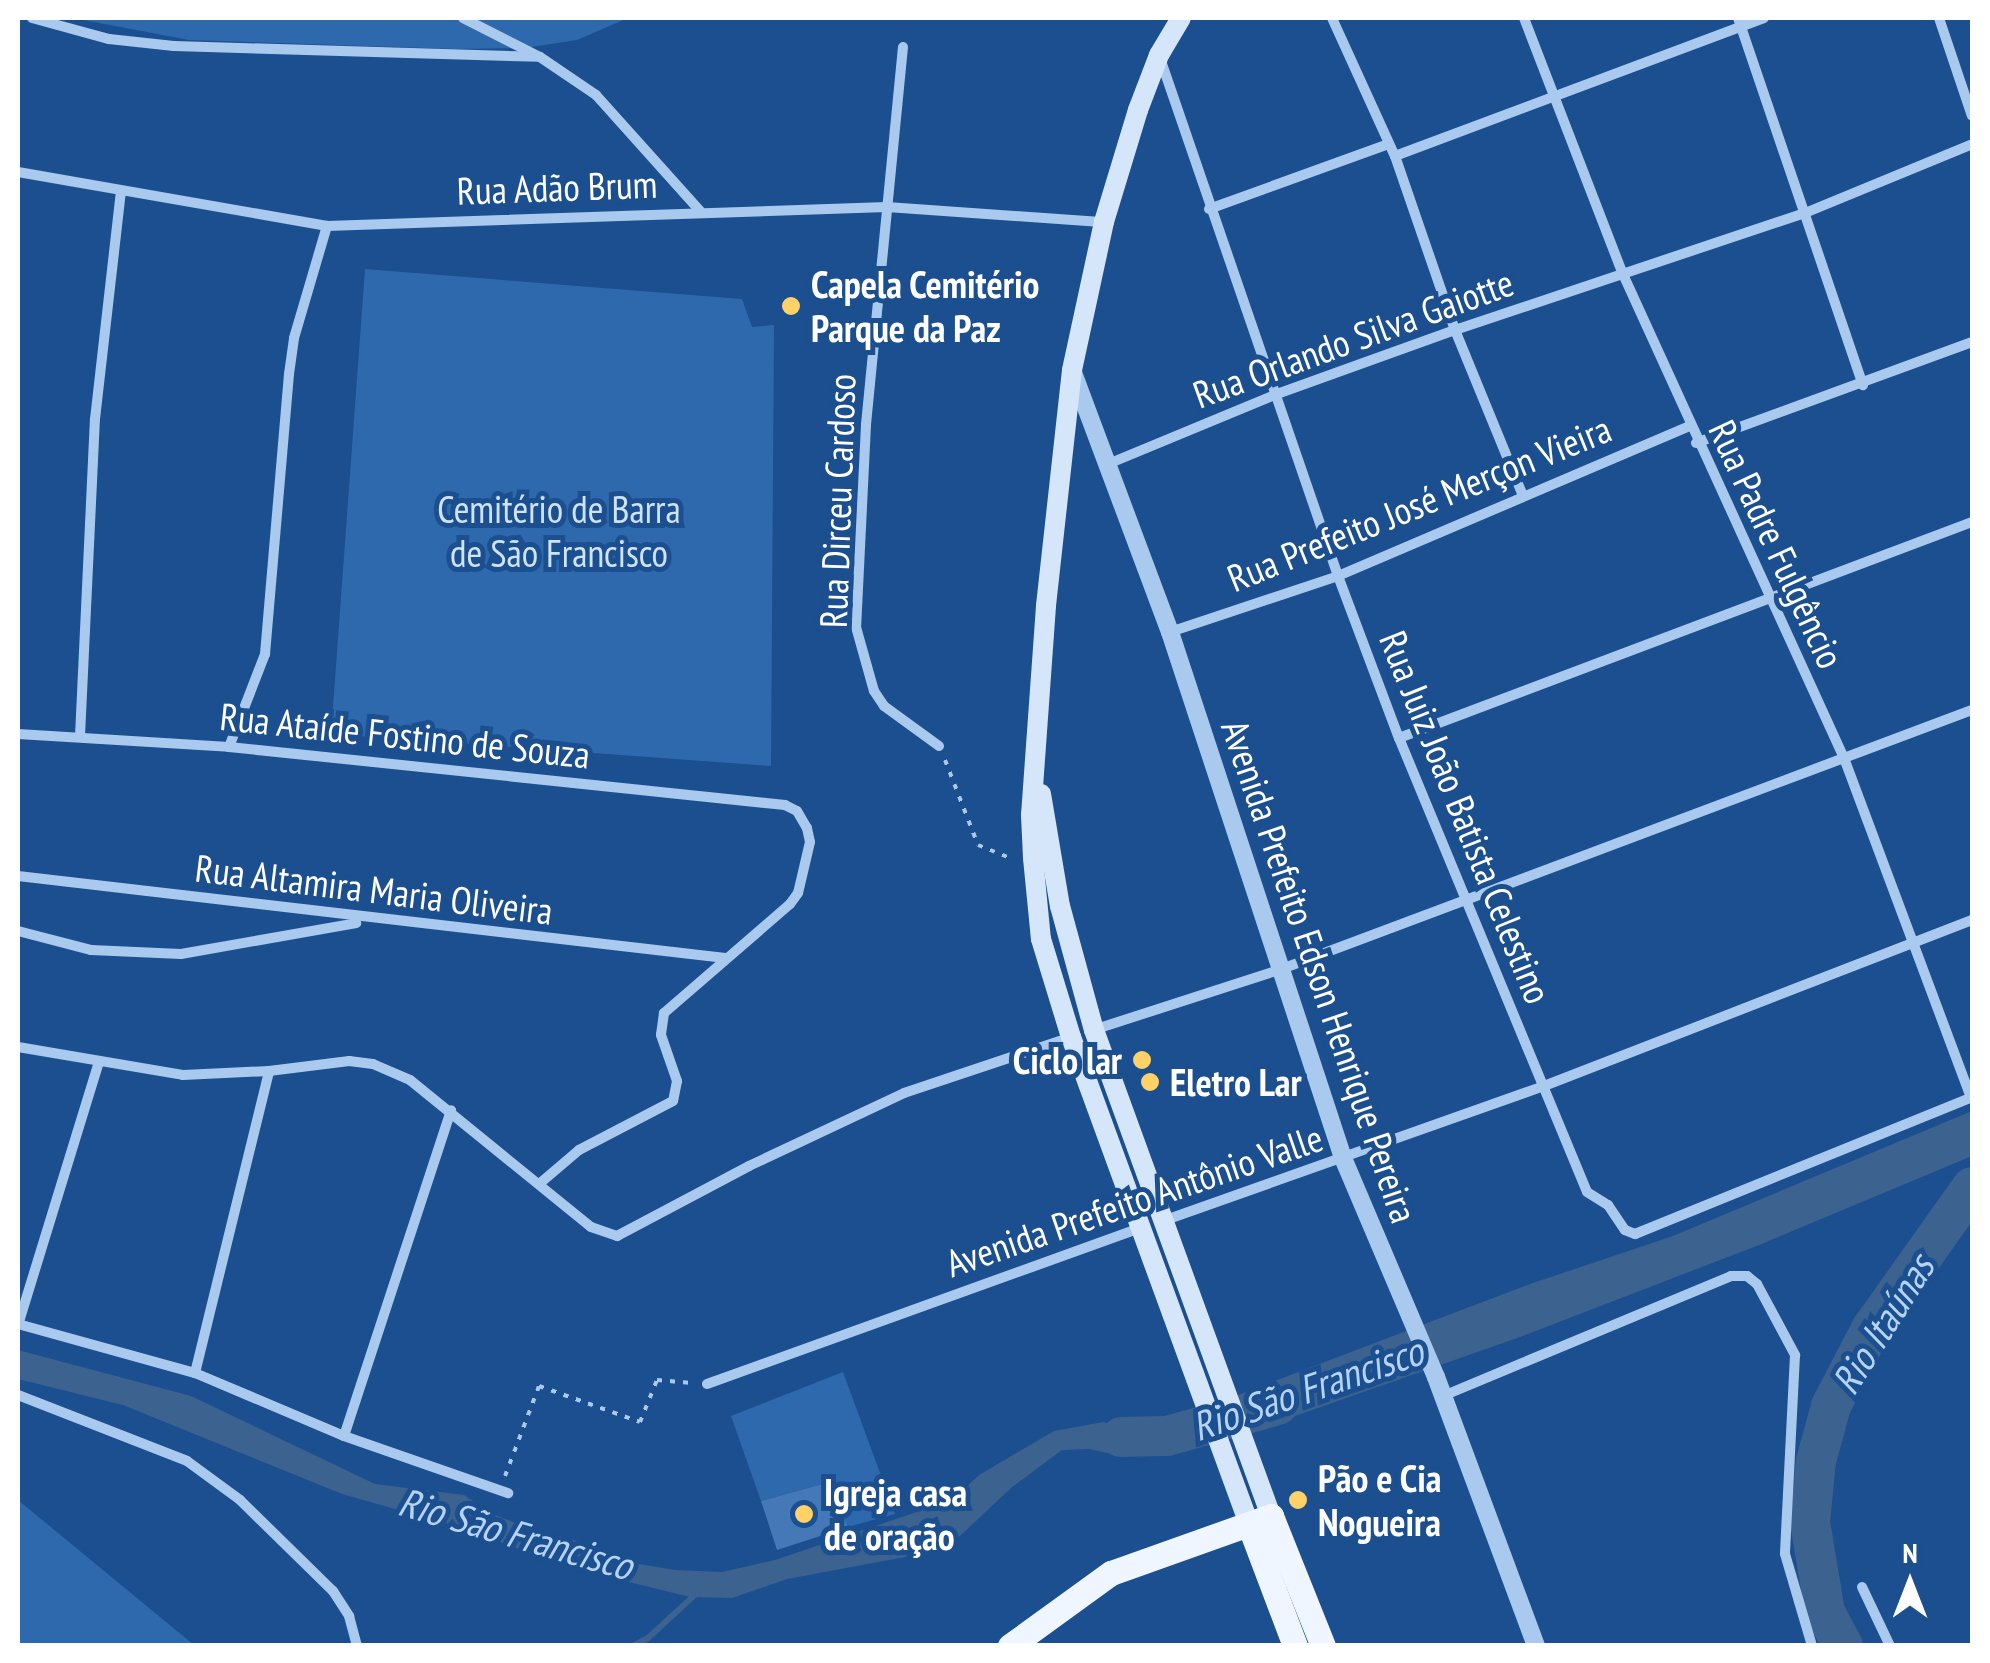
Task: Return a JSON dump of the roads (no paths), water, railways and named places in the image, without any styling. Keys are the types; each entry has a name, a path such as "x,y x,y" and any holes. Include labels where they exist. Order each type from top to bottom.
{"main road":[{"path":"1181,18 1159,55 1104,222 1072,370 1046,606 1033,858 1042,939 1072,1037 1224,1455 1322,1646"},
{"path":"1036,762 1060,906 1094,1030 1244,1447 1295,1646"},
{"path":"1010,1646 1110,1572 1260,1520"}],"street":[{"path":"32,18 109,39 174,46 540,57"},
{"path":"463,18 540,57 608,107 700,211"},
{"path":"1332,18 1395,156 1455,330 1524,496"},
{"name":"Rua Padre Fulgêncio","path":"1524,18 1622,272 1688,426 1844,758 1972,1098"},
{"path":"1395,156 1554,100 1740,22 1764,18"},
{"path":"1938,18 1972,116"},
{"path":"1740,22 1863,385"},
{"name":"Rua Dirceu Cardoso","path":"903,47 866,424 856,627 874,692 884,706 939,746"},
{"name":"Rua Juiz João Batista Celestino","path":"1159,55 1209,209 1399,738 1588,1192 1608,1204 1632,1234 1972,1098"},
{"path":"1209,209 1390,144"},
{"name":"Rua Orlando Silva Gaiotte","path":"1108,464 1277,394 1622,272 1805,213 1972,144"},
{"name":"Rua Adão Brum","path":"18,172 327,226 888,207 1104,222"},
{"path":"80,736 95,419 121,190"},
{"path":"229,746 264,654 288,374 294,338 327,226"},
{"path":"1696,443 1972,342"},
{"name":"Avenida Prefeito Edson Henrique Pereira","path":"1072,370 1170,632 1343,1158 1436,1377 1536,1646"},
{"name":"Rua Prefeito José Merçon Vieira","path":"1170,632 1338,576 1688,426"},
{"path":"1399,738 1972,522"},
{"path":"18,1047 183,1075 269,1071 348,1060 373,1064 410,1080 451,1110 598,1232 628,1234 750,1166 904,1093 1279,970 1972,710"},
{"name":"Rua Ataíde Fostino de Souza","path":"18,734 229,746 785,805 797,811 808,828 808,859 798,893 780,916 724,958"},
{"name":"Rua Altamira Maria Oliveira","path":"18,876 369,920 724,958"},
{"path":"18,931 91,950 181,954 369,920"},
{"name":"Avenida Prefeito Antônio Valle","path":"707,1384 1544,1086 1972,920"},
{"path":"540,1184 578,1150 673,1101 678,1081 662,1036 664,1013 724,958"},
{"path":"100,1062 18,1324 195,1373 344,1436 504,1491"},
{"path":"195,1373 269,1071"},
{"path":"344,1436 451,1110"},
{"path":"1443,1396 1731,1276 1747,1276 1756,1284 1795,1355 1785,1554 1812,1646"},
{"path":"18,1395 188,1461 240,1500 333,1591 349,1616 357,1646"},
{"path":"1862,1587 1890,1646"}],"water":[{"path":"1972,1111 1972,1156 1759,1245 1520,1337 1252,1431 1238,1395 1530,1284 1673,1236"},
{"path":"18,1350 191,1396 375,1484 464,1495 490,1513 541,1533 591,1544 633,1563 675,1570 722,1572 775,1560 952,1500 979,1475 1054,1431 1104,1422 1131,1432 1168,1419 1175,1441 1126,1457 1089,1449 1062,1450 1011,1488 960,1536 905,1557 787,1579 732,1598 690,1597 568,1567 459,1527 342,1494 123,1405 18,1379"}],"waterway":[{"name":"Rio Itaúnas","path":"1843,1646 1825,1612 1810,1522 1816,1461 1831,1406 1871,1329 1972,1187"},
{"name":"Rio São Francisco","path":"1121,1437 1167,1436 1278,1405"},
{"path":"633,1646 648,1638 697,1593"}],"place":[{"name":"Capela Cemitério Parque da Paz","path":"791,306"},
{"name":"Ciclo lar","path":"1142,1060"},
{"name":"Eletro Lar","path":"1150,1082"},
{"name":"Pão e Cia Nogueira","path":"1298,1500"},
{"name":"Igreja casa de oração","path":"804,1514"}],"park label":[{"name":"Cemitério de Barra de São Francisco","path":"559,531"}]}
